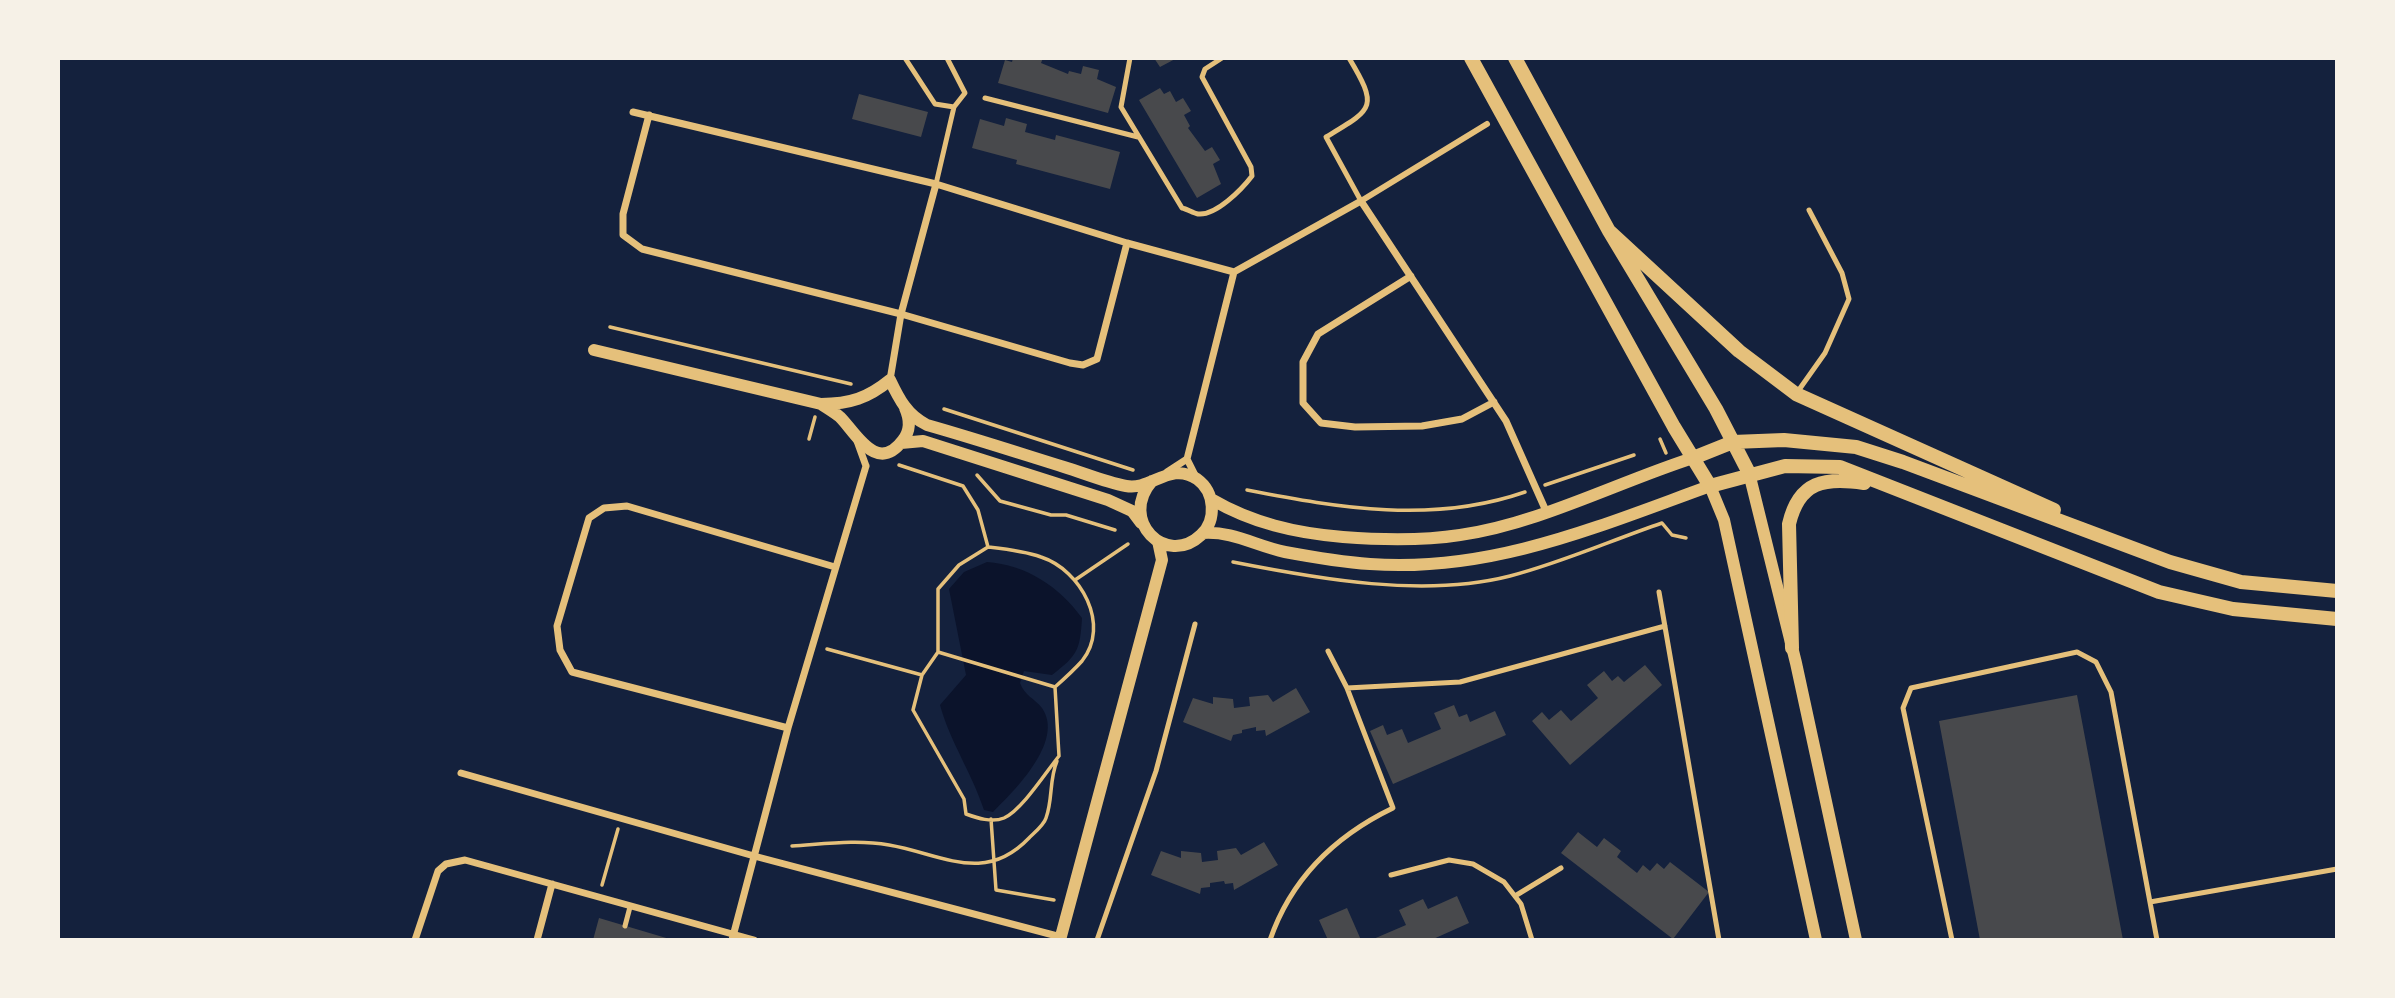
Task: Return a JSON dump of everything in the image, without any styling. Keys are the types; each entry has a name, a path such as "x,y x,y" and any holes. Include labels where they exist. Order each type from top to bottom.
{"main road":[{"path":"1471,58 1710,486 1749,473 1785,466 1840,467 2159,592 2233,609 2337,619"},
{"path":"1515,58 1609,231 1749,473"},
{"path":"1609,231 1738,351 1796,394 2170,562"},
{"path":"1693,458 1732,442 1784,440 1856,447 2170,562 2241,582 2337,591"},
{"path":"1792,648 1788,524 1792,510 1808,486 1834,479 1889,487"}],"street":[{"path":"633,112 936,184 1128,243 1234,272 1361,201 1487,124"},
{"path":"649,116 623,214 623,236 642,249 901,314 1083,365 1097,359 1128,243"},
{"path":"901,443 909,426 890,380 901,314 936,184"},
{"path":"1361,201 1506,421 1546,511"},
{"path":"1234,272 1187,459 1211,499 1237,514 1272,526 1322,535 1380,540 1463,535 1546,511 1693,458"},
{"path":"1411,276 1318,334 1303,362 1303,403 1321,422 1355,427 1422,426 1462,419 1494,402"},
{"path":"594,350 821,404 842,404 871,394 891,395 927,425 1128,486 1174,472 1197,479"},
{"path":"866,466 855,437 852,414 871,394 890,380"},
{"path":"821,404 839,417 855,437 874,451 884,452"},
{"path":"461,773 754,856 1064,939 1162,560 1158,541 1132,511 1108,500 923,441 901,443 866,466 788,728 754,856 733,938"},
{"path":"1142,523 1140,500 1157,478 1187,459"},
{"path":"1749,473 1792,648 1856,940"},
{"path":"1162,560 1203,533 1222,532 1283,552 1367,564 1454,563 1489,559 1548,542 1710,486 1724,520 1816,940"},
{"path":"1203,533 1209,523 1211,499"},
{"path":"788,728 572,672 560,650 557,626 589,518 604,508 627,506 835,567"},
{"path":"1158,541 1181,545"},
{"path":"415,940 438,871 446,864 466,860 733,938 754,940"},
{"path":"537,940 552,884"}],"lane":[{"path":"905,58 935,104 954,107"},
{"path":"936,184 954,107 965,93 947,58"},
{"path":"1130,58 1121,107 1182,208 1198,214 1205,213 1238,195 1252,176 1251,167 1202,77 1205,69 1222,58"},
{"path":"1349,58 1367,87 1369,101 1363,115 1326,138 1361,201"},
{"path":"985,98 1138,138"},
{"path":"1796,394 1825,353 1849,299 1842,273 1809,210"},
{"path":"1659,592 1719,940"},
{"path":"1097,940 1156,771 1195,624"},
{"path":"1347,688 1460,682 1665,626"},
{"path":"1270,940 1279,914 1308,868 1361,823 1393,808 1347,688 1328,651"},
{"path":"1951,940 1903,708 1911,688 2077,652 2096,662 2111,692 2157,940"},
{"path":"1391,875 1449,860 1473,864 1504,882 1515,896 1521,904 1532,940"},
{"path":"1515,896 1561,868"},
{"path":"2150,902 2337,869"},
{"path":"625,926 630,907"}],"path":[{"path":"610,327 871,394"},
{"path":"944,409 1133,470"},
{"path":"1247,490 1339,508 1423,511 1489,501 1634,455"},
{"path":"897,464 963,486 978,510 988,547"},
{"path":"976,474 1000,501 1051,515 1066,515 1115,530"},
{"path":"1074,580 1128,544"},
{"path":"792,846 843,842 888,845 949,861 992,864 1018,849 1046,820 1050,777 1059,756 1055,687 1084,659 1095,635 1091,606 1074,580 1043,557 988,547 959,565 938,589 938,652 922,675 913,710 924,734 952,775 964,799 965,814 982,820 1004,818 1024,800 1059,756"},
{"path":"827,649 922,675"},
{"path":"938,652 1055,687"},
{"path":"598,897 622,818"},
{"path":"991,819 992,864 996,890 1054,900"}],"water":[{"path":"987,562 1015,568 1041,579 1063,596 1082,618 1076,651 1067,662 1052,675 1024,671 1020,683 1042,708 1047,721 1047,735 1042,750 1024,779 993,812 984,810 949,732 940,705 966,675 949,589 964,572"}],"building":[{"path":"1013,58 1043,58 1041,63 1068,74 1069,71 1081,74 1083,66 1099,70 1097,79 1116,87 1108,113 998,83 1005,60 1012,62"},
{"path":"1154,58 1177,58 1160,67"},
{"path":"1160,88 1164,94 1170,91 1176,102 1183,98 1191,111 1184,115 1190,126 1188,128 1205,151 1212,147 1220,160 1213,164 1221,184 1197,198 1139,100"},
{"path":"859,94 928,112 921,137 852,119"},
{"path":"1006,118 1027,124 1025,132 1055,140 1056,135 1120,152 1110,189 1016,164 1017,160 972,148 980,119 1004,126"},
{"path":"1645,665 1662,685 1570,765 1532,721 1542,712 1549,720 1561,710 1571,721 1598,698 1587,685 1604,671 1612,681 1618,676 1624,682"},
{"path":"1296,688 1310,712 1266,736 1265,730 1256,731 1256,727 1233,735 1231,741 1183,722 1193,698 1213,704 1213,697 1233,699 1234,708 1250,706 1249,697 1268,695 1273,702"},
{"path":"2077,695 2123,940 1980,940 1939,721"},
{"path":"1454,705 1459,717 1467,714 1470,722 1495,711 1506,735 1393,784 1370,731 1383,725 1387,735 1402,729 1408,743 1441,729 1434,713"},
{"path":"1578,832 1597,847 1604,838 1621,851 1617,857 1637,873 1643,865 1650,871 1657,863 1664,869 1670,862 1709,892 1673,939 1561,853"},
{"path":"1264,842 1278,865 1234,890 1233,883 1225,884 1224,881 1210,883 1210,887 1201,888 1200,894 1151,875 1161,851 1181,858 1181,851 1201,853 1202,862 1218,860 1217,851 1236,848 1241,855"},
{"path":"1457,896 1469,923 1431,940 1371,940 1406,925 1399,910 1423,899 1428,909"},
{"path":"1347,908 1361,940 1328,940 1319,920"},
{"path":"599,918 673,940 593,940"}]}
